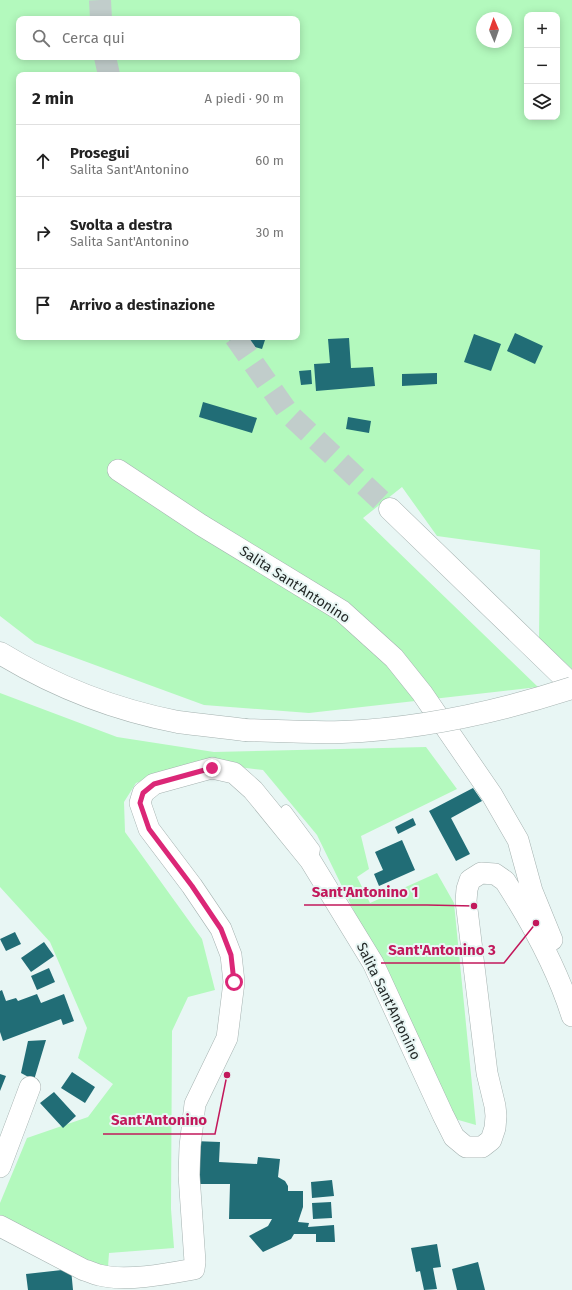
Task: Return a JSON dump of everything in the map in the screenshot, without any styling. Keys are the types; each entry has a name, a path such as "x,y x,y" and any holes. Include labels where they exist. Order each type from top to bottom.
{"highway":[{"path":"0,653 76,692 119,707 178,722 245,730 343,732 406,726 442,721 490,711 538,699 572,686 390,509"}],"street":[{"name":"Salita Sant'Antonino","path":"118,470 201,525 342,611 394,658 422,693 492,794 518,840 532,891 555,948 557,956 551,961"},
{"name":"Salita Sant'Antonino","path":"0,1226 84,1270 98,1275 112,1277 149,1276 194,1269 195,1262 189,1175 190,1146 195,1104 227,1038 234,982 231,955 221,929 192,886 149,829 140,803 143,793 154,784 212,768 234,773 253,790 310,860 373,962 454,1137 466,1148 482,1147 491,1140 495,1128 496,1116 487,1073 466,901 467,889 470,880 481,873 495,874 505,881 551,961 564,990 572,1016"},
{"path":"0,1167 30,1087"}],"lane":[{"path":"286,810 315,850 314,855 310,860"}],"green space":[{"path":"0,0 572,0 572,669 539,638 540,550 437,536 402,487 363,518 538,687 309,713 204,705 35,643 0,616"},
{"path":"0,693 117,737 214,752 426,747 457,789 361,836 369,869 357,877 370,903 437,873 454,903 476,1125 455,1119 317,835 263,770 199,762 136,783 124,802 125,832 202,939 215,990 188,997 172,1031 171,1209 174,1248 109,1253 108,1267 78,1262 0,1220 0,1203 27,1138 88,1117 113,1084 78,1058 87,1028 50,942 0,887"}],"building":[{"path":"515,333 543,346 535,364 507,351"},
{"path":"474,334 501,344 491,371 464,362"},
{"path":"349,338 351,368 373,367 375,386 316,391 314,364 330,363 328,339"},
{"path":"229,340 265,340 262,349"},
{"path":"311,370 312,384 301,385 299,371"},
{"path":"437,373 437,384 402,386 402,374"},
{"path":"203,402 257,418 252,433 199,417"},
{"path":"348,417 371,421 369,433 346,429"},
{"path":"473,788 482,801 451,818 470,854 456,861 429,811"},
{"path":"413,818 416,825 398,834 395,827"},
{"path":"402,840 415,870 379,886 374,874 383,870 375,852"},
{"path":"15,932 21,944 6,951 0,939"},
{"path":"44,942 54,956 31,972 21,958"},
{"path":"49,968 55,982 37,990 31,976"},
{"path":"2,990 6,1001 16,998 18,1001 37,994 41,1003 64,994 74,1021 63,1025 61,1019 3,1041 0,1032 0,991"},
{"path":"46,1040 34,1080 21,1073 28,1041"},
{"path":"72,1072 95,1087 85,1103 61,1088"},
{"path":"0,1074 6,1076 0,1091"},
{"path":"54,1092 76,1116 63,1128 40,1103"},
{"path":"194,1141 220,1142 219,1162 257,1164 258,1157 280,1159 278,1177 285,1181 288,1186 288,1191 303,1191 303,1207 298,1222 309,1223 308,1227 334,1225 335,1242 316,1242 316,1234 294,1234 291,1239 263,1252 249,1236 268,1226 272,1219 229,1219 230,1184 193,1184"},
{"path":"332,1180 334,1196 312,1198 311,1182"},
{"path":"331,1202 332,1218 313,1219 312,1203"},
{"path":"437,1244 441,1267 433,1268 437,1289 424,1290 420,1271 416,1272 411,1248"},
{"path":"478,1262 485,1290 457,1290 452,1269"},
{"path":"71,1269 73,1290 28,1290 26,1274"}],"tunnel":[{"path":"100,0 101,16"},
{"path":"106,60 108,72"},
{"path":"237,340 289,414 390,509"}],"place":[{"name":"Sant'Antonino 1","path":"474,906"},
{"name":"Sant'Antonino 3","path":"536,923"},
{"name":"Sant'Antonino","path":"227,1075"}],"route":[{"path":"212,768 154,784 143,793 140,803 149,829 192,886 221,929 231,955 234,982"}]}
